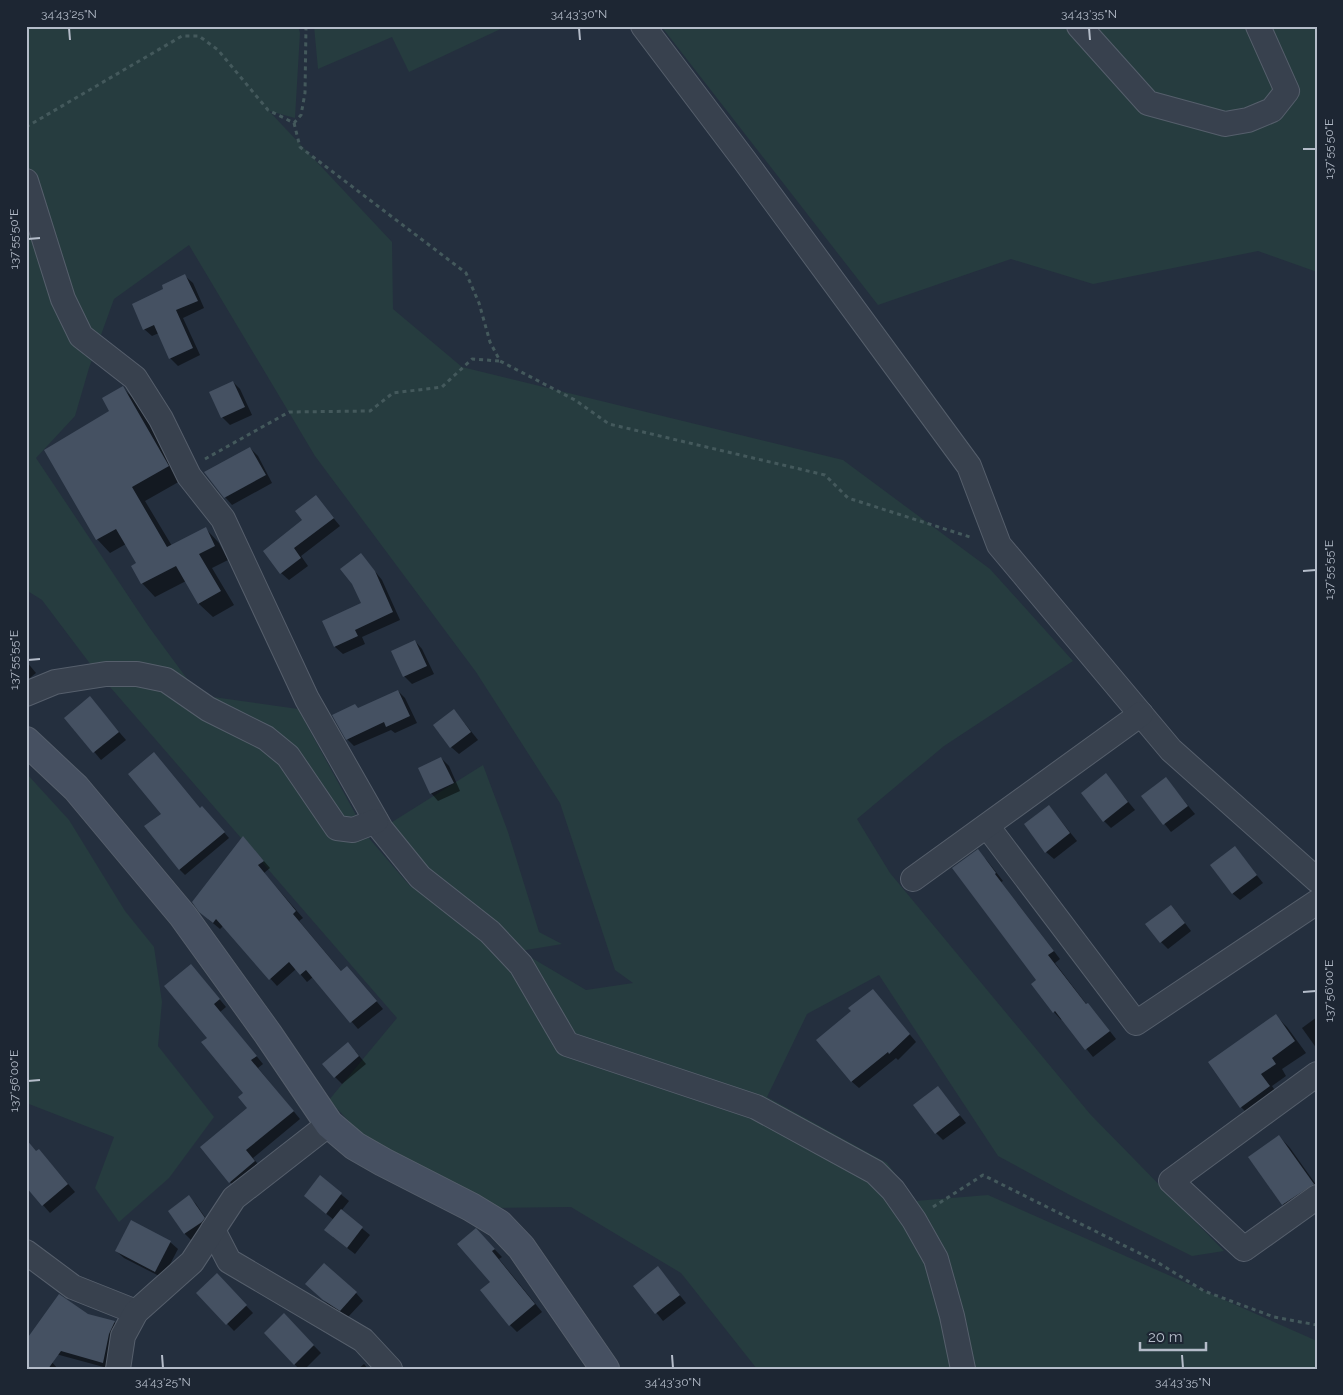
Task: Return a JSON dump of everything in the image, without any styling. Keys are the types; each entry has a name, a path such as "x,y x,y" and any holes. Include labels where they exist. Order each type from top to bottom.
{"street":[{"path":"643,26 740,154 966,462 999,545 1171,750 1317,880"},
{"path":"1078,26 1148,103 1225,124 1248,120 1272,110 1287,91 1258,26"},
{"path":"26,181 63,299 81,336 135,378 161,419 189,476 223,519 307,699 381,829 420,877 490,932 521,964 567,1044 756,1107 875,1172 893,1190 914,1220 936,1259 952,1316 963,1369"},
{"path":"26,694 55,682 106,674 137,674 166,680 208,709 266,738 288,756 336,828 353,830 376,821"},
{"path":"913,880 1141,714"},
{"path":"26,741 76,788 183,916 268,1034 329,1124 355,1146 471,1207 499,1224 521,1247 606,1369"},
{"path":"987,826 1136,1023 1317,902"},
{"path":"1317,1074 1171,1181 1244,1249 1317,1197"},
{"path":"118,1369 123,1336 136,1312 192,1262 234,1198 329,1124"},
{"path":"213,1230 229,1261 363,1340 390,1369"},
{"path":"27,1254 73,1287 136,1312"}],"path":[{"path":"294,123 301,115 305,93 306,26"},
{"path":"26,127 182,36 199,36 218,50 268,110 294,123 300,147 466,273 479,303 490,342 500,361"},
{"path":"186,470 289,412 370,411 393,393 442,387 472,359 500,361 575,400 610,424 825,475 848,498 999,545"},
{"path":"914,1220 983,1174 1157,1262 1204,1291 1274,1317 1317,1325"}],"green space":[{"path":"26,26 298,26 300,33 295,118 269,111 392,242 393,309 462,367 843,460 990,569 1073,661 944,746 857,819 890,873 1090,1114 1224,1251 1192,1256 1068,1194 998,1156 879,975 807,1014 767,1097 887,1163 915,1201 988,1195 1317,1341 1317,1369 757,1369 681,1273 571,1207 489,1208 371,1145 329,1100 397,1018 91,665 42,600 26,590","holes":["189,245 315,456 476,672 560,803 615,970 633,983 586,990 520,951 562,944 539,932 508,832 483,765 381,829 475,924 410,886 368,837 298,709 199,695 149,627 36,458 75,416 89,368 114,299"]},
{"path":"314,26 507,26 409,72 392,37 318,69"},
{"path":"661,26 1317,26 1317,272 1258,251 1093,284 1011,259 878,305"},
{"path":"26,773 69,820 125,911 154,947 162,1002 158,1046 214,1117 169,1178 119,1222 95,1188 114,1137 29,1104 26,1101"}],"building":[{"path":"185,274 198,301 176,310 193,348 169,359 154,325 143,330 132,304 163,289 162,285"},
{"path":"233,381 245,407 221,418 209,392"},
{"path":"123,386 169,466 132,487 167,547 206,527 215,546 199,554 221,591 198,604 176,566 141,584 131,566 136,563 116,529 96,540 44,450 109,411 102,398"},
{"path":"250,447 266,475 224,498 204,472"},
{"path":"316,495 334,518 294,548 301,558 280,574 263,551 302,520 295,511"},
{"path":"361,553 375,571 393,612 355,630 358,636 334,647 322,621 361,603 352,584 340,569"},
{"path":"415,640 427,666 403,677 391,651"},
{"path":"398,690 410,716 386,727 384,722 346,740 332,715 355,704 358,708"},
{"path":"90,696 119,732 93,753 64,718"},
{"path":"454,709 471,732 450,748 433,725"},
{"path":"154,752 200,808 202,806 225,832 179,870 144,826 161,814 128,774"},
{"path":"441,757 454,783 430,794 418,768"},
{"path":"1106,773 1128,802 1103,822 1081,793"},
{"path":"1166,777 1188,806 1163,825 1141,796"},
{"path":"1049,805 1070,833 1045,853 1024,824"},
{"path":"243,836 264,861 258,865 296,911 293,914 341,971 347,966 377,1001 350,1023 306,970 300,975 289,962 269,980 216,919 213,923 199,912 192,902"},
{"path":"1235,846 1257,875 1232,894 1210,865"},
{"path":"978,849 1054,951 1048,955 1086,1004 1088,1003 1110,1031 1085,1050 1031,984 1036,980 952,868"},
{"path":"1171,905 1185,923 1160,943 1145,924"},
{"path":"191,964 220,999 214,1004 257,1056 251,1060 294,1111 246,1150 255,1161 229,1183 200,1147 247,1108 238,1097 243,1093 201,1042 207,1038 164,986"},
{"path":"873,989 910,1034 889,1054 888,1052 851,1082 816,1040 851,1011 848,1008"},
{"path":"1276,1014 1295,1041 1272,1058 1276,1064 1261,1074 1270,1086 1240,1108 1208,1062"},
{"path":"348,1042 359,1056 334,1078 322,1064"},
{"path":"938,1086 960,1115 935,1134 913,1105"},
{"path":"1279,1135 1314,1184 1282,1205 1248,1157"},
{"path":"26,1139 36,1151 39,1149 68,1184 42,1206 26,1187"},
{"path":"320,1175 342,1193 326,1214 304,1196"},
{"path":"189,1195 205,1218 184,1234 168,1211"},
{"path":"341,1209 363,1227 347,1248 324,1230"},
{"path":"131,1220 171,1241 155,1272 115,1251"},
{"path":"476,1228 495,1249 492,1251 535,1304 509,1326 480,1290 490,1282 457,1244"},
{"path":"324,1263 357,1292 340,1311 323,1300 305,1284"},
{"path":"658,1266 680,1295 655,1314 633,1286"},
{"path":"217,1273 247,1305 226,1325 196,1293"},
{"path":"59,1294 88,1314 115,1321 109,1334 103,1363 61,1351 48,1369 26,1369 26,1340"},
{"path":"284,1313 314,1345 294,1365 264,1333"}]}
